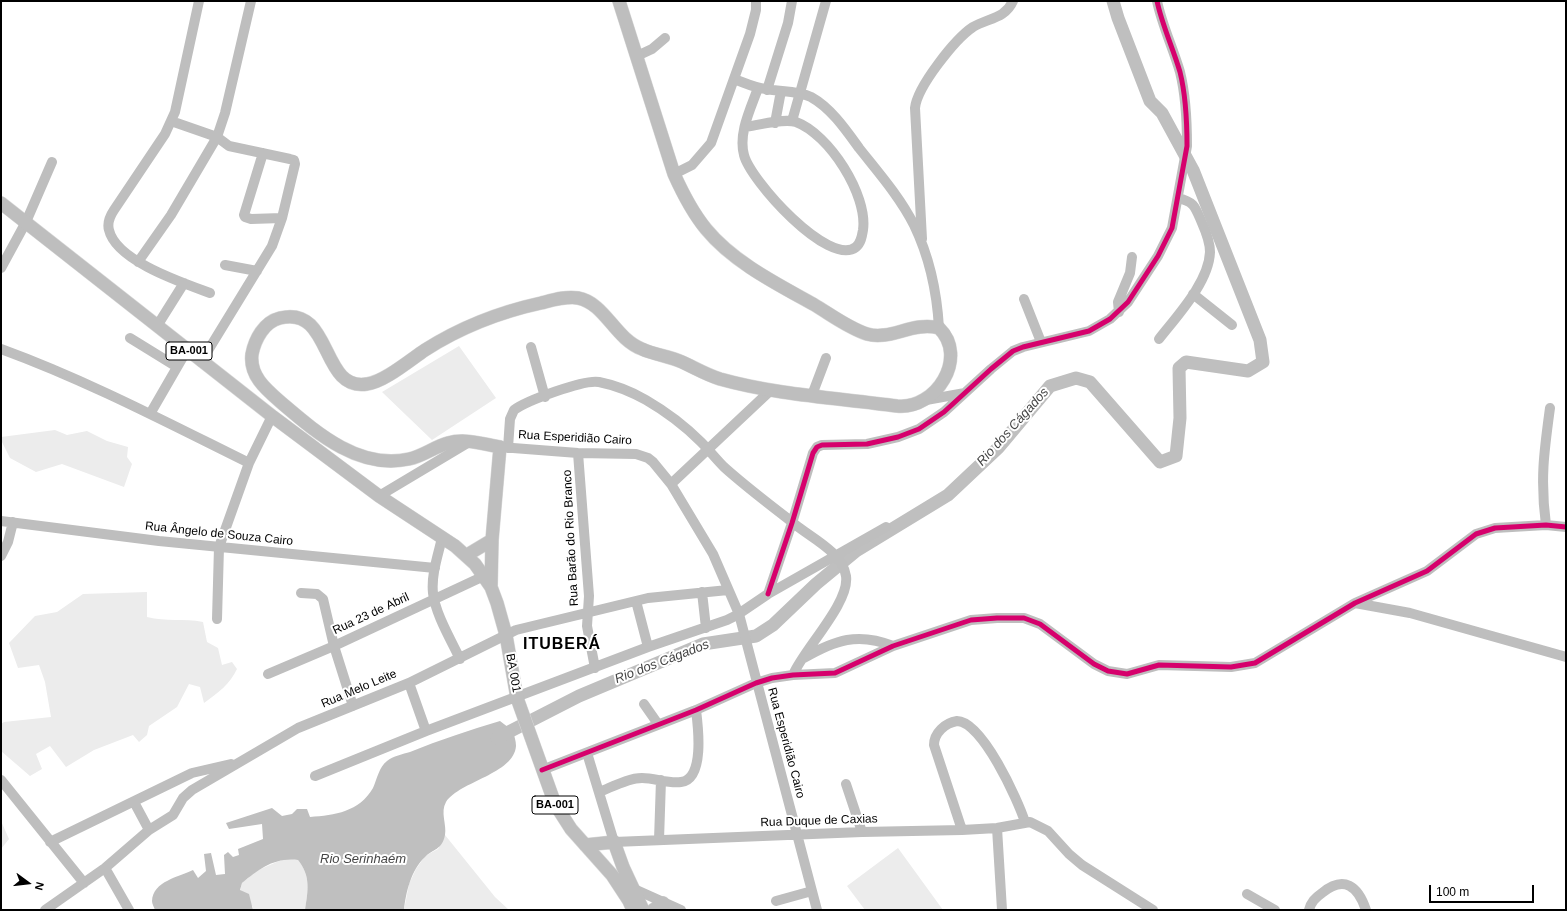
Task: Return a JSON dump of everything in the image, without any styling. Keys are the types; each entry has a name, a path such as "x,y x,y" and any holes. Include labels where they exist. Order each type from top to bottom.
{"main road":[{"path":"491,588 492,540 504,447 471,441 449,442 415,457 397,460 374,458 338,446 313,430 261,384 253,367 252,357 259,335 266,326 281,318 297,317 304,320 317,331 338,372 352,383 367,384 385,376 450,336 477,322 559,298 578,298 596,307 624,339 633,345 682,362 720,379 771,390 904,406 926,400 941,385 949,364 947,338 938,328 919,326 883,335 866,334 795,294 744,262 707,231 686,199 674,174 619,1"},
{"name":"BA-001","path":"1,203 201,362 272,416 379,496 467,555 484,576 491,588"},
{"path":"467,555 492,540"},
{"name":"BA 001","path":"491,588 506,635 518,700 540,764"},
{"name":"BA-001","path":"540,764 555,804 571,829 612,875 629,900 633,910"},
{"path":"585,845 614,842 632,888 643,910"}],"street":[{"path":"199,1 175,112 165,134 114,210 108,224 111,236 115,243 138,262 210,293"},
{"path":"138,262 171,215 218,137 226,113 251,1"},
{"path":"674,174 692,165 707,150 711,143 754,20 756,1"},
{"path":"745,127 792,121 803,126 824,144 840,163 857,190 864,224 860,240 856,247 846,250 828,244 800,225 752,174 742,147 745,127 762,89 796,1"},
{"path":"792,121 826,1"},
{"path":"938,328 935,293 923,245 915,108 917,96 930,75 959,40 974,26 1002,15 1013,1"},
{"path":"768,594 792,523 810,460 817,447 822,444 867,444 907,434 928,424 965,393 1005,356 1023,347 1089,331 1102,325 1119,312 1158,256 1172,228 1183,168 1187,123 1184,90 1157,1"},
{"path":"637,56 652,48 665,38"},
{"path":"734,79 762,89 799,93 818,101 846,131 898,199 913,224 923,245"},
{"path":"775,123 781,91"},
{"path":"171,121 218,137 230,146 290,159 295,162 282,218 272,246 201,362"},
{"path":"263,153 244,215 245,217 251,219 282,218"},
{"path":"1,268 26,222 52,162"},
{"path":"1159,339 1193,294 1204,275 1208,263 1209,243 1192,203 1178,198"},
{"path":"1119,312 1118,302 1130,273 1132,257"},
{"path":"225,265 257,271"},
{"path":"156,326 184,283"},
{"path":"1193,294 1232,325"},
{"path":"1024,299 1042,342"},
{"path":"130,338 177,367"},
{"path":"531,347 545,397"},
{"path":"1,349 58,372 150,414 249,463"},
{"path":"150,414 187,350"},
{"path":"812,395 826,358"},
{"path":"504,447 510,419 514,410 589,381 608,384 647,400 687,429 724,467 792,523 838,557 846,574 845,587 833,613 810,648 798,662 793,675"},
{"path":"671,484 771,390"},
{"path":"926,400 965,393"},
{"path":"1546,525 1542,492 1542,470 1550,408"},
{"path":"217,619 219,547 249,463 272,416"},
{"path":"379,496 471,441"},
{"name":"Rua Esperidião Cairo","path":"504,447 578,453 626,453 642,455 653,462 671,484 713,554 741,619 755,680 817,910"},
{"name":"Rua Barão do Rio Branco","path":"578,453 589,596 588,632 595,668"},
{"name":"Rua Ângelo de Souza Cairo","path":"1,521 159,541 435,568"},
{"path":"1,556 8,542 13,522"},
{"path":"540,764 587,753 696,710 755,680 835,672 893,646 971,620 1024,618 1040,624 1094,664 1108,671 1127,674 1159,665 1231,667 1255,663 1355,603 1427,571 1476,534 1495,528 1546,525 1566,527"},
{"path":"315,776 426,731 518,700 648,647 706,628 741,619 768,594 838,557 886,527"},
{"path":"442,538 433,583 434,600 460,659"},
{"name":"Rua 23 de Abril","path":"268,674 334,646 484,576"},
{"name":"Rua Melo Leite","path":"45,910 105,868 149,830 173,815 186,795 235,764 298,728 409,683 506,635 542,623 667,595 728,590"},
{"path":"702,592 706,628"},
{"path":"301,594 317,594 323,599 334,646 353,706"},
{"path":"636,601 648,647"},
{"path":"1355,603 1410,614 1566,657"},
{"path":"798,662 818,650 854,638 869,639 893,646"},
{"path":"409,683 426,731"},
{"path":"644,704 658,724"},
{"path":"599,792 636,778 684,782 693,773 698,756 696,710"},
{"path":"962,830 934,745 935,735 948,724 957,721 963,722 971,727 983,741 1009,784 1025,822 1039,825 1048,831 1069,854 1082,865 1153,910"},
{"path":"587,753 614,842"},
{"path":"50,842 192,773 211,767 235,764"},
{"path":"1,780 84,883"},
{"path":"659,840 661,780"},
{"path":"846,784 862,832"},
{"path":"134,802 149,830"},
{"name":"Rua Duque de Caxias","path":"614,842 862,832 962,830 997,828 1025,822"},
{"path":"997,828 1002,910"},
{"path":"105,868 129,910"},
{"path":"1309,910 1311,902 1324,891 1338,884 1345,883 1359,893 1366,910"},
{"path":"632,888 658,906 681,910"},
{"path":"776,901 812,891"},
{"path":"1248,894 1275,910"}],"shaded area":[{"path":"459,346 496,398 432,440 382,392"},
{"path":"55,430 67,435 87,431 107,441 128,447 127,457 132,464 124,487 62,464 36,472 10,458 1,440 1,437"},
{"path":"147,592 147,617 203,622 207,642 218,648 222,665 232,662 237,669 231,679 214,696 204,703 200,687 189,684 177,707 149,726 147,735 139,742 133,735 94,750 66,767 50,746 36,754 42,769 30,776 1,751 1,724 4,722 51,717 45,682 39,665 18,668 9,643 35,616 57,612 83,594"},
{"path":"1,821 9,839 1,849"},
{"path":"445,835 495,897 509,910 404,910 409,884 416,869 425,856 438,849"},
{"path":"898,848 943,910 865,910 847,886"},
{"path":"286,858 298,860 305,872 308,890 305,910 253,910 253,907 240,891 242,883 256,871"}],"water":[{"name":"Rio Serinhaém","path":"500,721 513,731 516,746 513,756 506,764 463,788 446,802 444,806 444,840 437,849 428,854 420,862 416,868 406,896 404,910 305,910 308,884 305,872 298,860 282,860 261,869 242,883 240,890 249,894 253,910 155,910 152,902 153,894 162,884 193,870 198,878 206,871 204,854 211,853 216,875 225,874 224,855 228,852 233,857 239,855 238,849 263,839 262,824 229,829 226,823 272,808 282,816 292,814 297,809 307,809 310,817 346,811 361,802 367,796 373,788 382,766 389,759 455,735"}],"waterway":[{"name":"Rio dos Cágados","path":"497,738 579,696 703,644 756,636 773,625 816,584 856,551 948,495 998,448 1050,386 1076,378 1090,382 1160,462 1176,456 1180,418 1179,368 1186,362 1248,371 1263,362 1260,340 1193,170 1162,113 1150,101 1118,18 1113,1"}],"cycle path":[{"path":"768,594 792,523 813,453 817,447 822,445 867,444 898,437 919,429 944,412 1013,351 1023,347 1089,331 1110,319 1128,302 1158,256 1172,228 1187,146 1184,90 1180,72 1157,1"},
{"path":"542,770 696,710 756,683 772,678 793,675 835,673 893,646 971,620 1024,618 1040,624 1094,664 1108,671 1127,674 1159,665 1231,667 1255,663 1355,603 1427,571 1476,534 1495,528 1546,525 1566,527"}],"district":[{"name":"ITUBERÁ","path":"562,645"}]}
